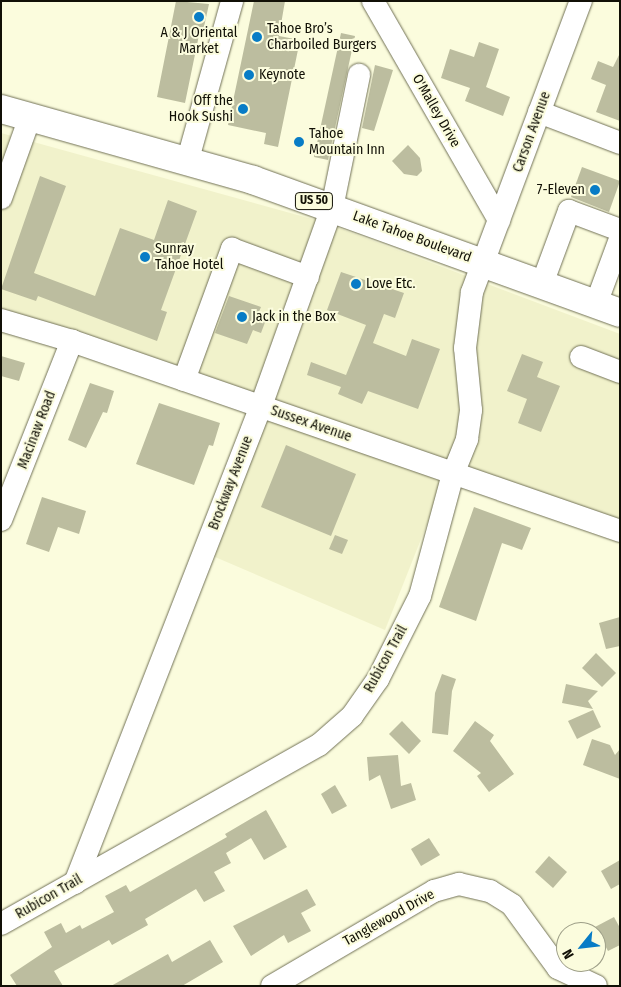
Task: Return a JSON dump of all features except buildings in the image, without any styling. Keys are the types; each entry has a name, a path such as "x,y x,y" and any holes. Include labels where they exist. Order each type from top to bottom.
{"highway":[{"name":"Lake Tahoe Boulevard","path":"1,109 188,159 332,208 608,309"}],"street":[{"path":"188,159 232,1"},
{"name":"O'Malley Drive","path":"373,1 499,220"},
{"name":"Carson Avenue","path":"483,262 581,1"},
{"name":"Brockway Avenue","path":"75,883 261,406 308,277 332,208 359,75"},
{"path":"539,112 620,143"},
{"path":"1,198 30,117"},
{"path":"542,284 569,211 620,230"},
{"path":"608,309 620,239"},
{"path":"184,380 232,248 308,277"},
{"name":"Rubicon Trail","path":"1,924 319,745 352,716 378,679 420,596 454,474 467,440 470,410 465,348 467,321 472,292 483,262"},
{"name":"Sussex Avenue","path":"1,320 72,341 620,531"},
{"name":"Macinaw Road","path":"1,520 72,341"},
{"path":"581,357 620,372"},
{"name":"Tanglewood Drive","path":"272,986 434,892 459,884 490,891 512,905 558,968 596,986"}],"shaded area":[{"path":"1,133 323,222 620,334 620,520 1,310"},
{"path":"264,412 446,476 385,630 208,554"}],"place":[{"name":"A & J Oriental Market","path":"199,17"},
{"name":"Tahoe Bro’s Charboiled Burgers","path":"257,37"},
{"name":"Keynote","path":"249,75"},
{"name":"Off the Hook Sushi","path":"243,109"},
{"name":"Tahoe Mountain Inn","path":"299,142"},
{"name":"7-Eleven","path":"595,190"},
{"name":"Sunray Tahoe Hotel","path":"145,257"},
{"name":"Love Etc.","path":"356,284"},
{"name":"Jack in the Box","path":"242,317"}]}
